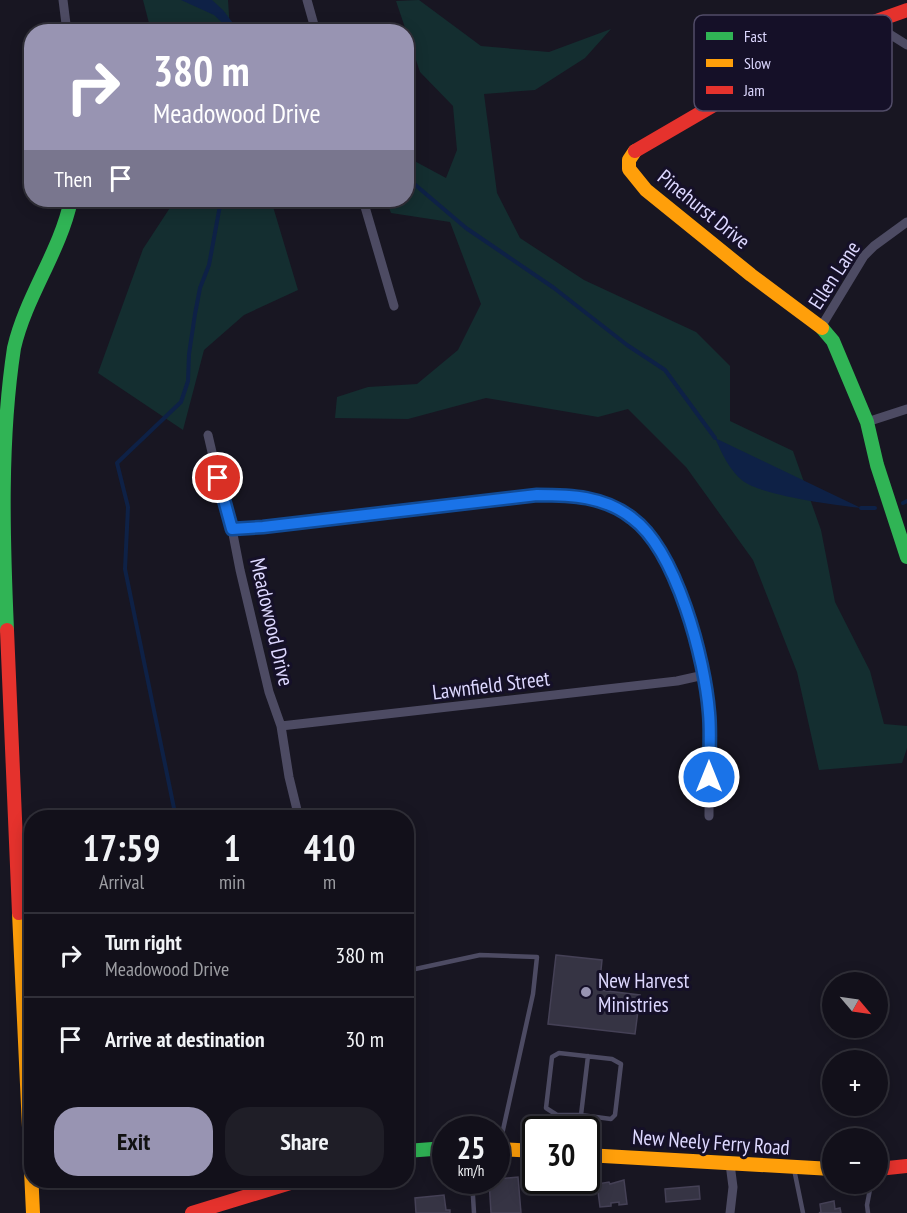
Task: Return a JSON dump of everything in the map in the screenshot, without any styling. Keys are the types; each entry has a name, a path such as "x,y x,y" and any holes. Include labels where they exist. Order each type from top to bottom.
{"street":[{"path":"63,0 66,24"},
{"path":"307,0 314,24"},
{"name":"Pinehurst Drive","path":"892,16 907,10"},
{"path":"892,36 907,45"},
{"name":"Pinehurst Drive","path":"705,111 637,148 628,162 632,176 646,190 751,275 821,327 837,349 867,422 877,465 907,557"},
{"path":"24,1049 1,469 2,419 9,365 16,340 25,314 60,238 70,207"},
{"path":"365,207 394,306"},
{"name":"Ellen Lane","path":"821,327 864,256 907,222"},
{"path":"867,422 907,409"},
{"name":"Meadowood Drive","path":"208,435 269,692 281,726 296,810"},
{"path":"232,529 537,495 569,495 598,500 615,507 646,531 660,550 671,571 695,635 704,675 709,714 709,816"},
{"name":"Lawnfield Street","path":"281,726 677,681 704,675"},
{"path":"414,1150 432,1149"},
{"name":"New Neely Ferry Road","path":"600,1156 822,1169"},
{"path":"730,1164 733,1187 730,1213"},
{"path":"888,1168 907,1166"},
{"path":"31,1188 33,1213"},
{"path":"192,1213 274,1188"}],"lane":[{"path":"414,969 480,955 537,957 533,994 505,1116"},
{"path":"559,1053 588,1056 612,1059 621,1064 615,1114 611,1119 557,1114 546,1108 552,1057 559,1053"},
{"path":"581,1115 588,1056"},
{"path":"794,1168 803,1213"},
{"path":"473,1194 474,1213"},
{"path":"868,1213 870,1194"}],"green space":[{"path":"143,0 228,0 230,24 149,24"},
{"path":"419,0 481,46 549,52 611,29 585,58 535,90 484,94 497,193 520,238 584,280 696,332 730,366 730,421 793,451 821,530 835,602 870,671 884,724 907,726 907,748 902,763 819,770 797,672 753,560 686,467 628,409 598,417 486,398 408,419 335,418 337,397 368,387 417,384 458,350 481,304 450,222 391,213 389,207 414,207 414,161 446,178 457,150 453,106 420,72 414,54 414,24 404,24 396,1"},
{"path":"170,207 273,207 298,290 244,315 204,350 183,430 98,373 143,249"}],"water":[{"path":"181,0 212,0 234,24 224,24 214,15"},
{"path":"715,438 861,508 800,499 753,486 743,481 734,472"}],"building":[{"name":"New Harvest Ministries","path":"556,955 602,960 599,990 640,995 635,1034 548,1024"},
{"path":"518,1177 521,1213 491,1213 490,1194 510,1194 510,1178"},
{"path":"624,1180 627,1204 619,1205 619,1202 611,1203 611,1206 600,1207 600,1184 609,1182 610,1184"},
{"path":"699,1186 700,1199 666,1202 665,1189"},
{"path":"444,1195 446,1210 450,1210 450,1213 416,1213 415,1198"},
{"path":"834,1201 835,1209 840,1208 841,1213 819,1213 821,1212 820,1204"}],"waterway":[{"path":"414,184 466,228 554,288 627,345 665,370 715,438"},
{"path":"174,810 125,569 128,507 117,463 181,402 188,381 189,354 200,288 209,265 220,207"},
{"path":"903,503 907,501"},
{"path":"861,508 875,508"}],"traffic: fast":[{"path":"7,630 4,524 5,453 6,418 14,348 26,310 59,238 69,207"},
{"path":"822,328 833,341 867,422 877,465 907,557"},
{"path":"414,1150 432,1149"}],"traffic: slow":[{"path":"635,151 629,160 629,169 646,190 751,275 822,328"},
{"path":"19,913 24,1020"},
{"path":"510,1150 522,1150"},
{"path":"600,1156 822,1168"},
{"path":"32,1188 33,1213"}],"traffic: jam":[{"path":"892,15 907,10"},
{"path":"635,151 704,111"},
{"path":"7,630 19,913"},
{"path":"888,1168 907,1166"},
{"path":"192,1213 274,1188"}],"place":[{"name":"New Harvest Ministries","path":"586,992"}],"route":[{"path":"218,478 232,529 537,495 581,496 615,507 639,524 660,550 671,571 695,635 704,675 709,714 709,777"}]}
